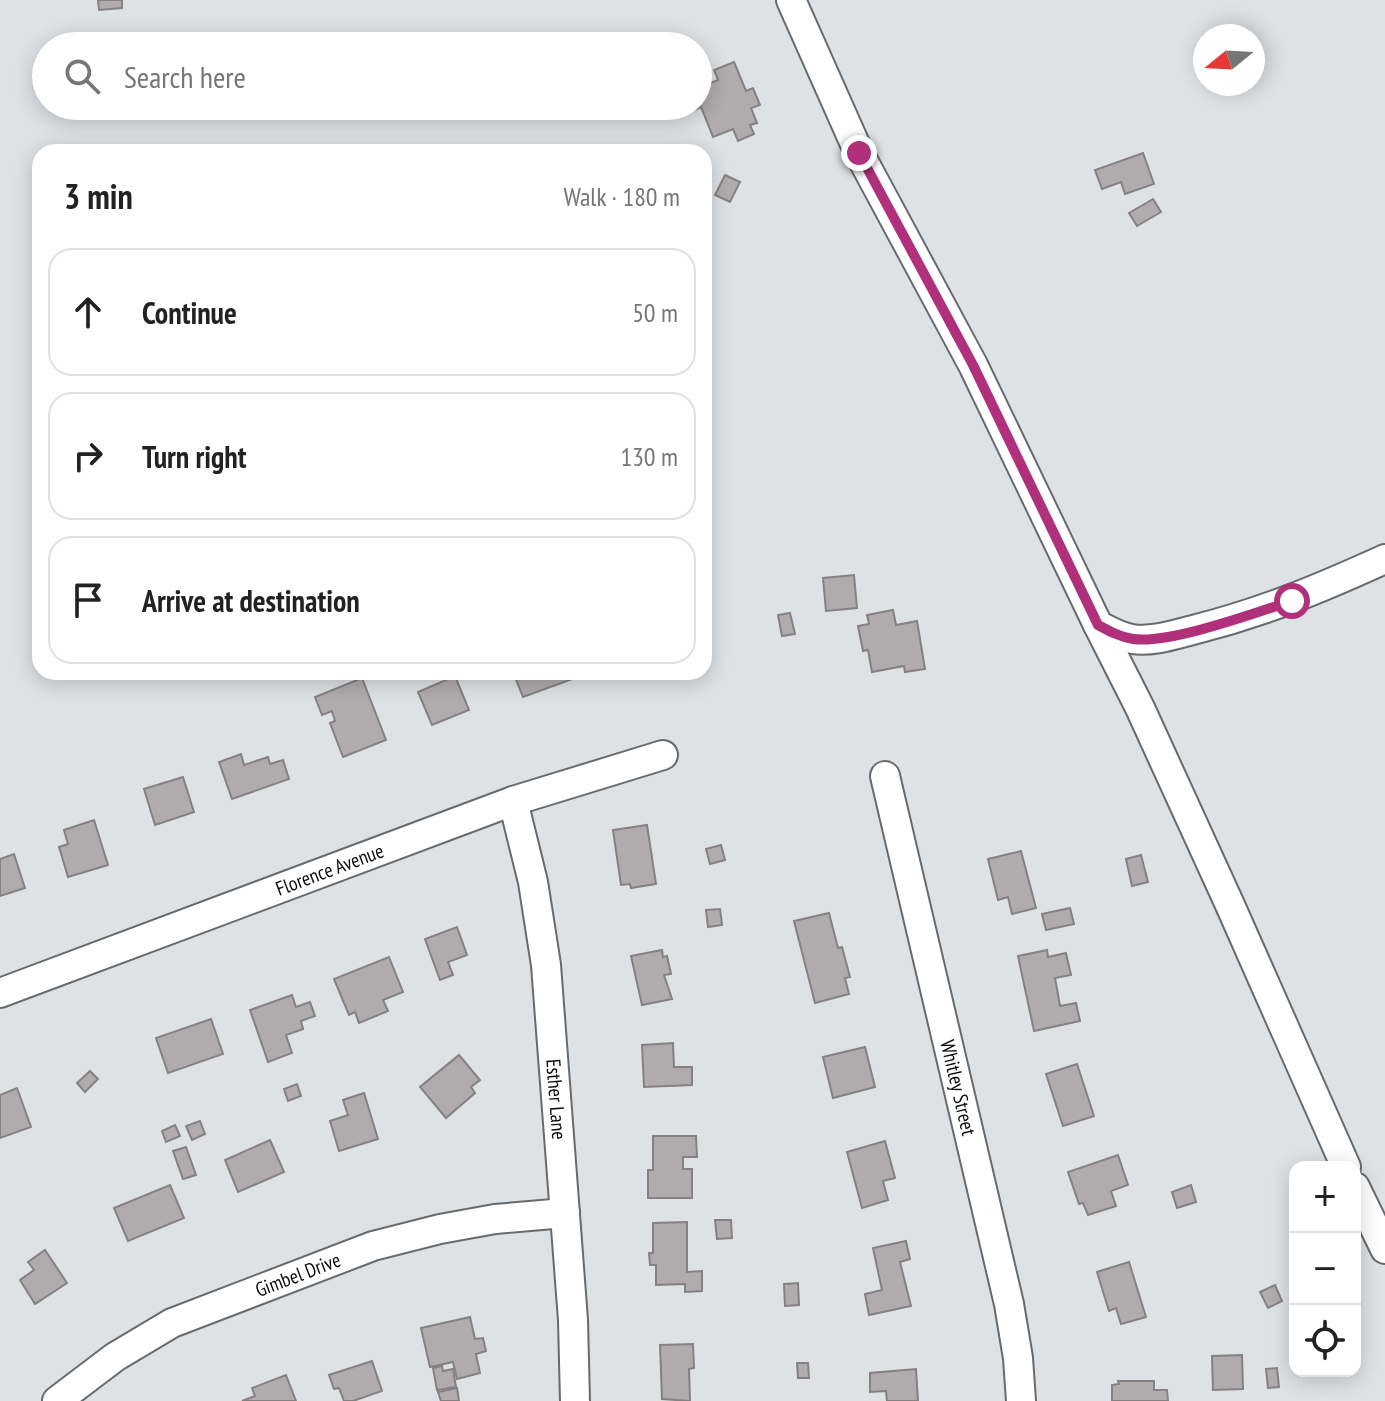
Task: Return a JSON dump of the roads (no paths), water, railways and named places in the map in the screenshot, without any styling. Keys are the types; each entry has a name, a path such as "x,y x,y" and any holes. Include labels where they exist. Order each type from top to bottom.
{"street":[{"path":"791,0 859,153 973,365 1140,708 1343,1161"},
{"path":"1098,625 1133,639 1156,639 1292,601 1385,559"},
{"name":"Florence Avenue","path":"0,993 513,801 663,755"},
{"name":"Whitley Street","path":"885,776 1009,1304 1021,1401"},
{"name":"Esther Lane","path":"513,801 533,882 546,965 573,1320 575,1401"},
{"path":"1361,1199 1385,1249"},
{"name":"Gimbel Drive","path":"57,1401 115,1357 172,1323 373,1246 495,1219 565,1213"}]}
